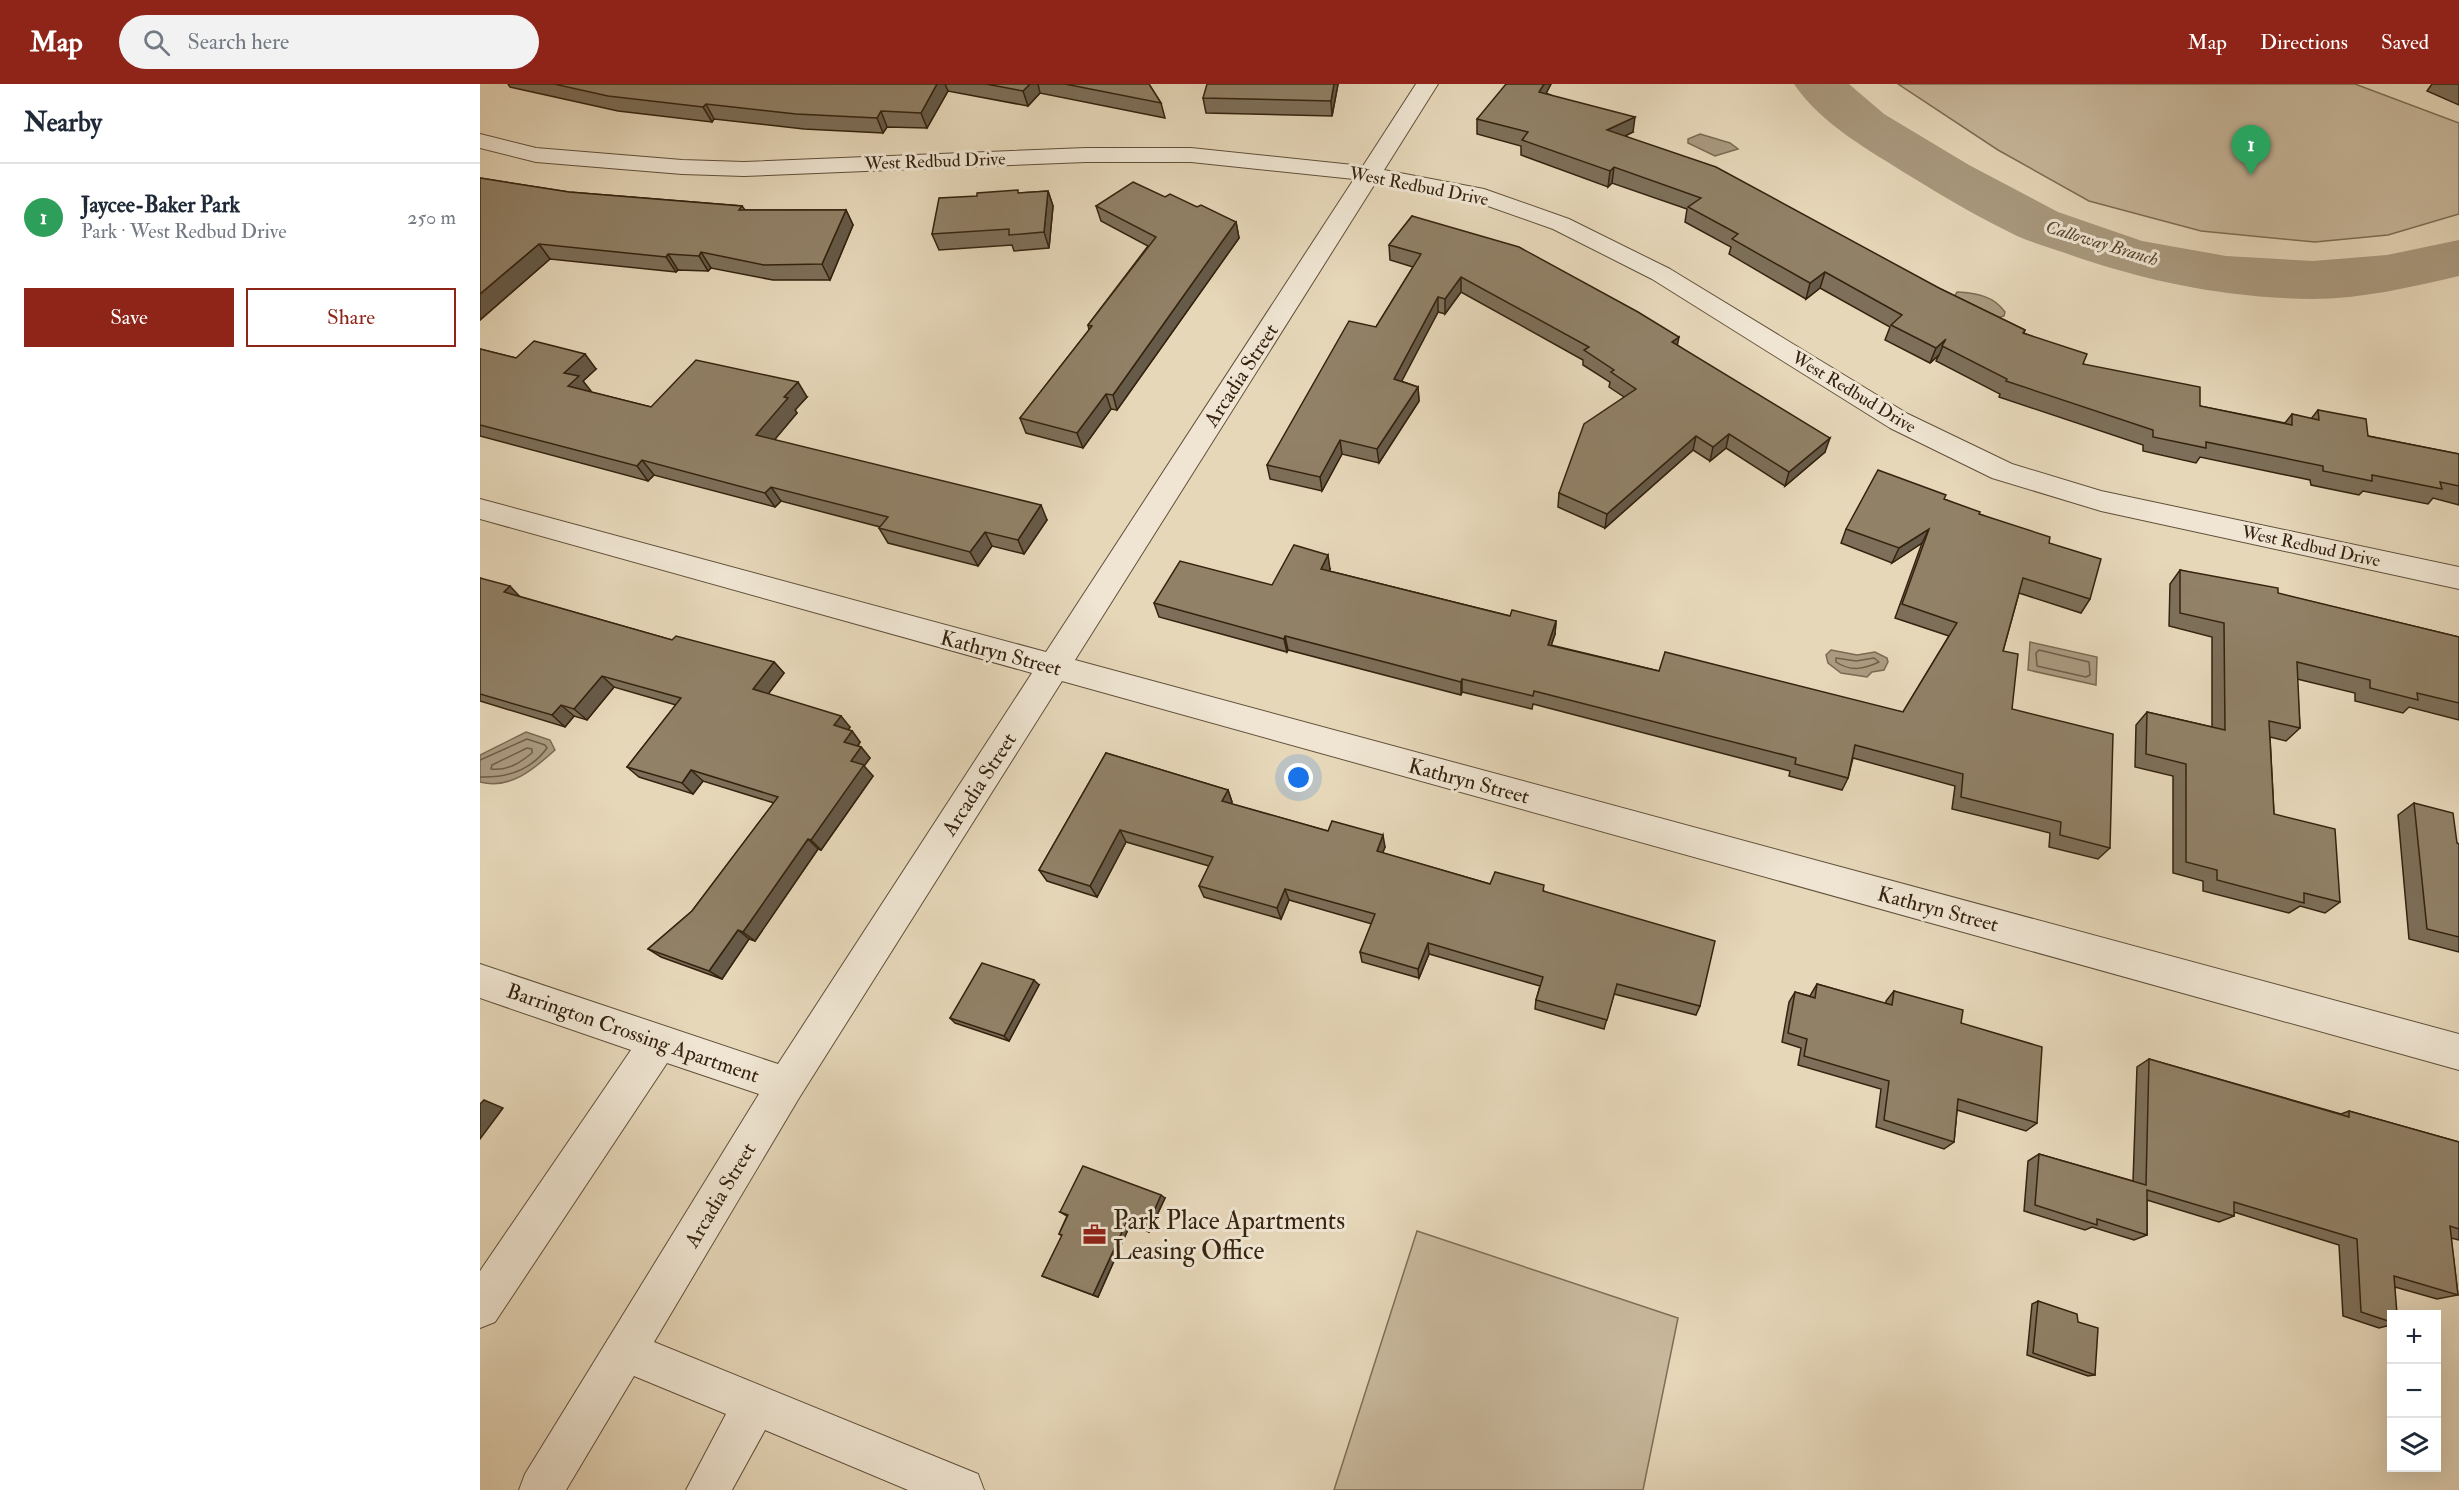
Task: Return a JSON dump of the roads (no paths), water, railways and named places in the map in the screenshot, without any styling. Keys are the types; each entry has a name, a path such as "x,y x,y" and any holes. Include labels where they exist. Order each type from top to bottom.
{"street":[{"name":"Arcadia Street","path":"541,1490 786,1085 1427,84"},
{"name":"West Redbud Drive","path":"480,141 536,155 682,168 744,169 1086,155 1191,156 1370,174 1476,194 1561,224 1661,274 1899,421 2002,471 2101,501 2459,578"},
{"name":"Kathryn Street","path":"480,509 2459,1052"},
{"name":"Barrington Crossing Apartment","path":"480,981 786,1085"},
{"path":"480,1307 658,1043"},
{"path":"625,1351 962,1490"},
{"path":"708,1490 754,1406"}],"water":[{"path":"1700,134 1730,143 1738,149 1715,156 1688,143 1688,139"},
{"path":"1957,292 1978,295 1996,302 2005,312 2004,316 1993,319 1954,297"},
{"path":"2030,642 2097,657 2096,685 2028,670"},
{"path":"1831,650 1857,655 1875,652 1887,658 1888,662 1884,670 1872,672 1867,677 1841,673 1828,663 1826,655"},
{"path":"526,732 550,740 555,750 521,776 501,783 480,782 480,755"}],"waterway":[{"name":"Calloway Branch","path":"1819,84 1865,125 1950,177 2038,224 2124,254 2171,266 2226,275 2313,280 2387,274 2459,258"}],"place":[{"name":"Jaycee-Baker Park","path":"2251,175"},
{"name":"Park Place Apartments Leasing Office","path":"1095,1235"}]}
